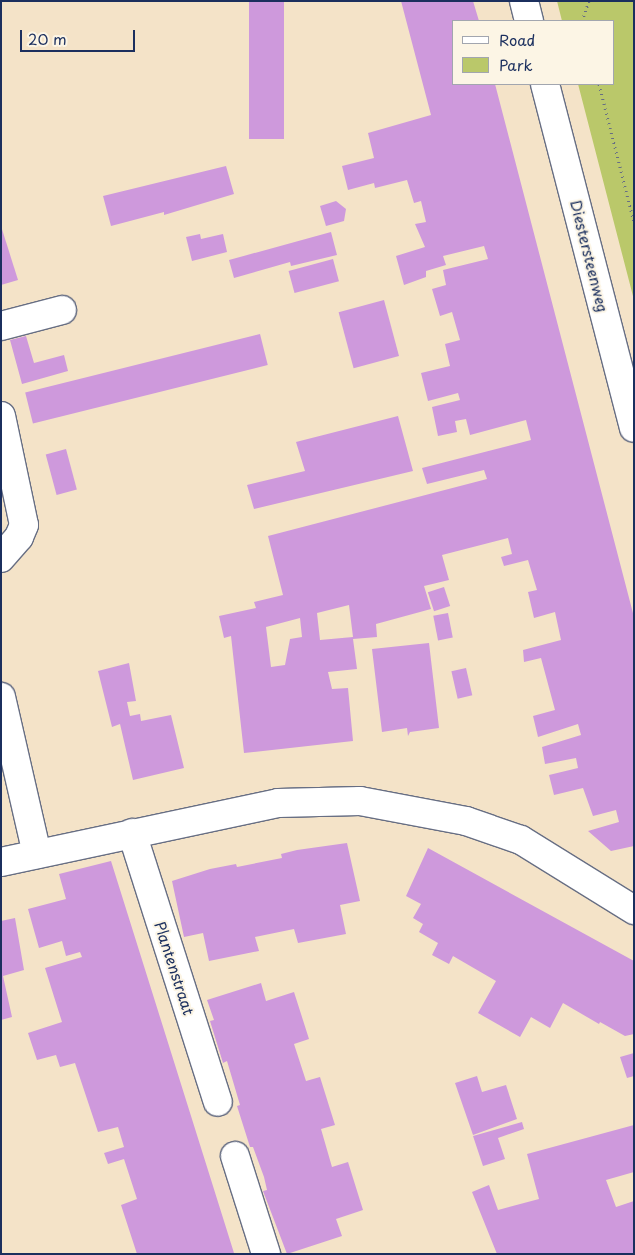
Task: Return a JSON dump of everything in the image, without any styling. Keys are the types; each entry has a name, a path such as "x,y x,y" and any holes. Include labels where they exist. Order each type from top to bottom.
{"street":[{"path":"524,1 529,20"},
{"name":"Diestersteenweg","path":"545,85 634,428"},
{"path":"1,326 62,310"},
{"path":"1,416 24,525 19,537 1,558"},
{"path":"1,697 37,854"},
{"path":"1,862 278,803 360,801 412,809 466,821 522,840 634,910"},
{"name":"Plantenstraat","path":"132,833 218,1102"},
{"path":"235,1156 266,1254"}],"path":[{"path":"582,20 589,1"},
{"path":"599,85 634,222"}],"green space":[{"path":"557,1 634,1 634,300 578,85 615,85 615,20 562,20"}],"building":[{"path":"249,1 284,1 284,139 249,139"},
{"path":"401,1 473,1 479,20 452,20 452,85 495,85 634,617 634,846 611,851 588,831 619,822 616,810 593,816 583,788 554,795 549,775 578,768 576,758 545,764 542,747 581,735 578,724 538,737 533,716 555,710 541,658 524,662 523,650 561,640 555,612 534,618 528,592 537,590 528,560 504,566 501,557 512,554 508,538 442,555 449,580 424,586 431,609 376,624 377,637 353,639 357,669 328,672 332,689 348,688 353,741 244,753 231,636 224,638 219,616 256,608 254,602 283,595 268,536 487,479 484,470 427,484 422,468 531,440 526,420 470,435 466,419 455,421 457,432 438,436 432,407 460,400 458,393 428,401 421,373 450,366 445,344 460,340 452,312 440,316 432,289 446,285 443,270 488,259 484,246 443,256 446,265 426,271 426,277 404,285 396,256 425,247 415,224 426,222 421,201 414,203 407,180 375,188 374,183 348,190 342,166 374,158 368,133 431,115","holes":["349,605 353,637 320,640 317,613","300,618 302,637 290,639 285,665 271,667 266,627"]},
{"path":"226,166 234,194 164,215 164,212 111,226 103,196"},
{"path":"336,201 346,209 344,221 326,226 320,206"},
{"path":"1,226 18,280 1,285"},
{"path":"331,232 337,255 291,266 290,262 234,278 229,260"},
{"path":"200,234 201,239 223,234 227,252 192,261 186,237"},
{"path":"333,259 339,281 295,293 289,271"},
{"path":"384,300 399,356 354,368 339,312"},
{"path":"260,334 268,365 33,424 25,393"},
{"path":"26,336 34,363 64,355 68,371 22,384 10,340"},
{"path":"398,416 413,471 254,509 247,485 305,471 296,442"},
{"path":"66,449 77,490 57,495 46,454"},
{"path":"444,587 450,606 434,611 428,592"},
{"path":"448,613 453,638 438,640 433,616"},
{"path":"429,643 439,728 410,732 408,736 407,728 382,732 372,649"},
{"path":"129,663 136,701 127,702 130,716 140,714 141,721 171,715 184,768 133,780 120,724 112,727 98,671"},
{"path":"466,668 472,695 458,699 451,671"},
{"path":"347,843 360,901 340,905 346,934 298,943 294,929 255,937 259,951 209,961 203,933 184,937 172,881 210,869 236,864 237,867 282,858 281,854 297,850"},
{"path":"428,848 634,961 634,1034 625,1036 600,1022 599,1024 563,1003 550,1028 531,1017 520,1037 478,1013 496,981 453,956 449,964 432,955 438,943 419,932 423,924 413,918 421,904 406,896"},
{"path":"111,861 234,1253 232,1254 137,1254 121,1205 137,1199 124,1159 108,1164 104,1153 124,1147 118,1127 98,1132 75,1063 60,1067 56,1055 37,1060 28,1033 62,1022 45,968 82,957 80,952 66,956 62,941 39,948 28,909 66,899 59,874"},
{"path":"15,918 24,970 3,976 12,1017 1,1020 1,921"},
{"path":"261,983 266,1001 294,992 309,1039 294,1044 306,1081 320,1077 335,1125 321,1129 332,1167 348,1162 363,1210 336,1219 342,1236 287,1254 263,1191 267,1190 264,1177 253,1147 250,1147 237,1106 240,1105 227,1061 223,1063 210,1021 214,1020 207,1000"},
{"path":"634,1053 634,1076 627,1078 620,1057"},
{"path":"477,1076 482,1092 506,1085 517,1119 473,1135 455,1083"},
{"path":"522,1122 524,1129 498,1138 505,1159 483,1166 473,1136"},
{"path":"634,1125 634,1172 606,1180 616,1207 634,1201 634,1254 497,1254 472,1192 489,1185 498,1210 539,1199 527,1154"}]}
